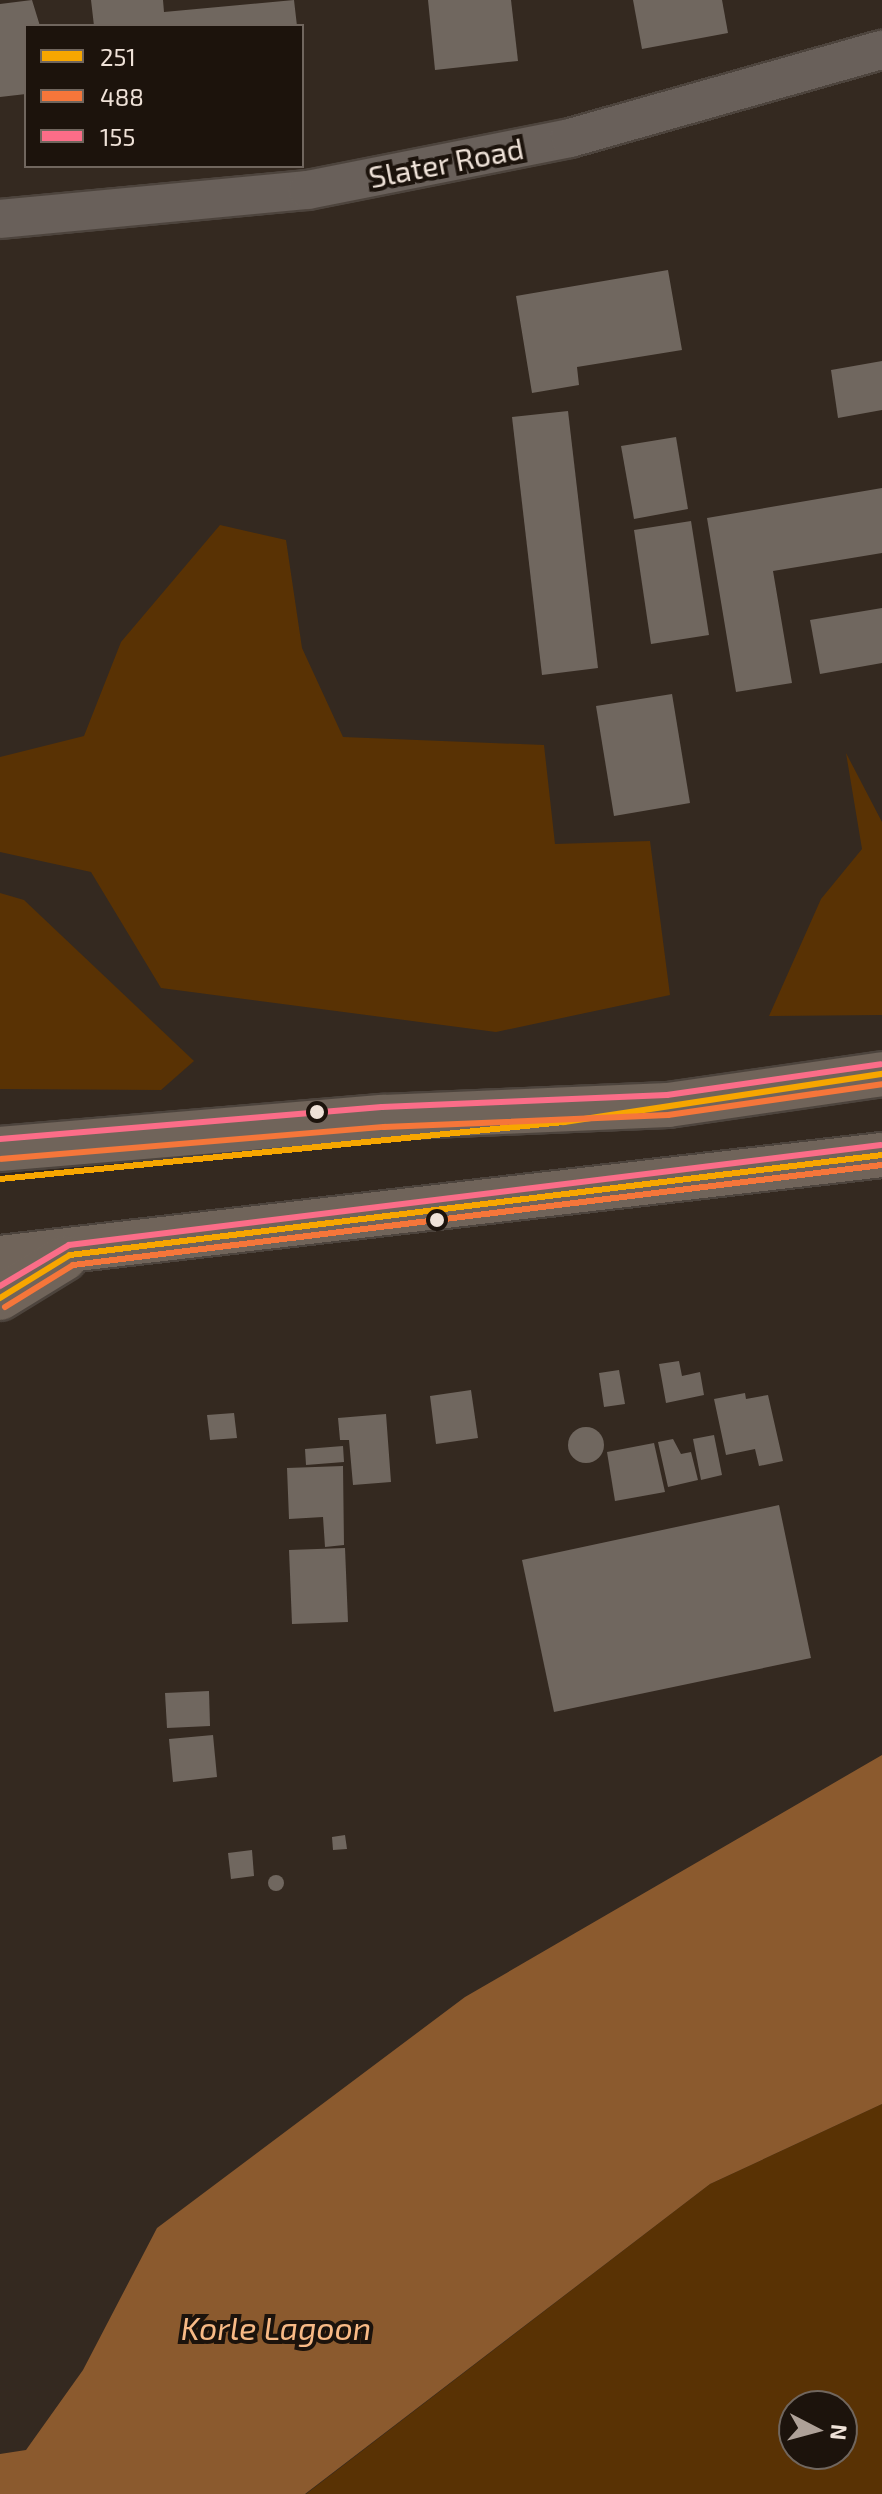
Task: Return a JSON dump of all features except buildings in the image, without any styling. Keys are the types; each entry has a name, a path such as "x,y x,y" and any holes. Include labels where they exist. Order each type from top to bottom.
{"main road":[{"path":"2,1155 383,1117 668,1105 882,1074"},
{"path":"0,1258 70,1255 882,1155"},
{"path":"0,1298 70,1255"}],"street":[{"name":"Slater Road","path":"0,219 308,190 570,138 882,50"}],"shaded area":[{"path":"220,525 286,540 302,648 343,737 544,745 555,844 650,841 670,995 496,1032 161,988 91,872 0,852 0,757 84,736 121,642"},
{"path":"846,753 882,822 882,1015 769,1016 821,899 862,849"},
{"path":"0,893 24,900 194,1061 161,1090 0,1089"},
{"path":"882,2104 882,2494 306,2494 710,2184"}],"water":[{"name":"Korle Lagoon","path":"882,1755 882,2104 710,2184 305,2494 0,2494 0,2454 26,2450 83,2370 157,2228 465,1997"}],"transit line":[{"name":"155","path":"0,1139 382,1107 667,1095 881,1064"},
{"name":"251","path":"0,1179 564,1122 882,1074"},
{"name":"488","path":"1,1159 384,1127 668,1115 882,1084"},
{"name":"155","path":"0,1286 69,1245 881,1145"},
{"name":"251","path":"0,1298 70,1255 882,1155"},
{"name":"488","path":"5,1307 73,1265 882,1165"}]}
